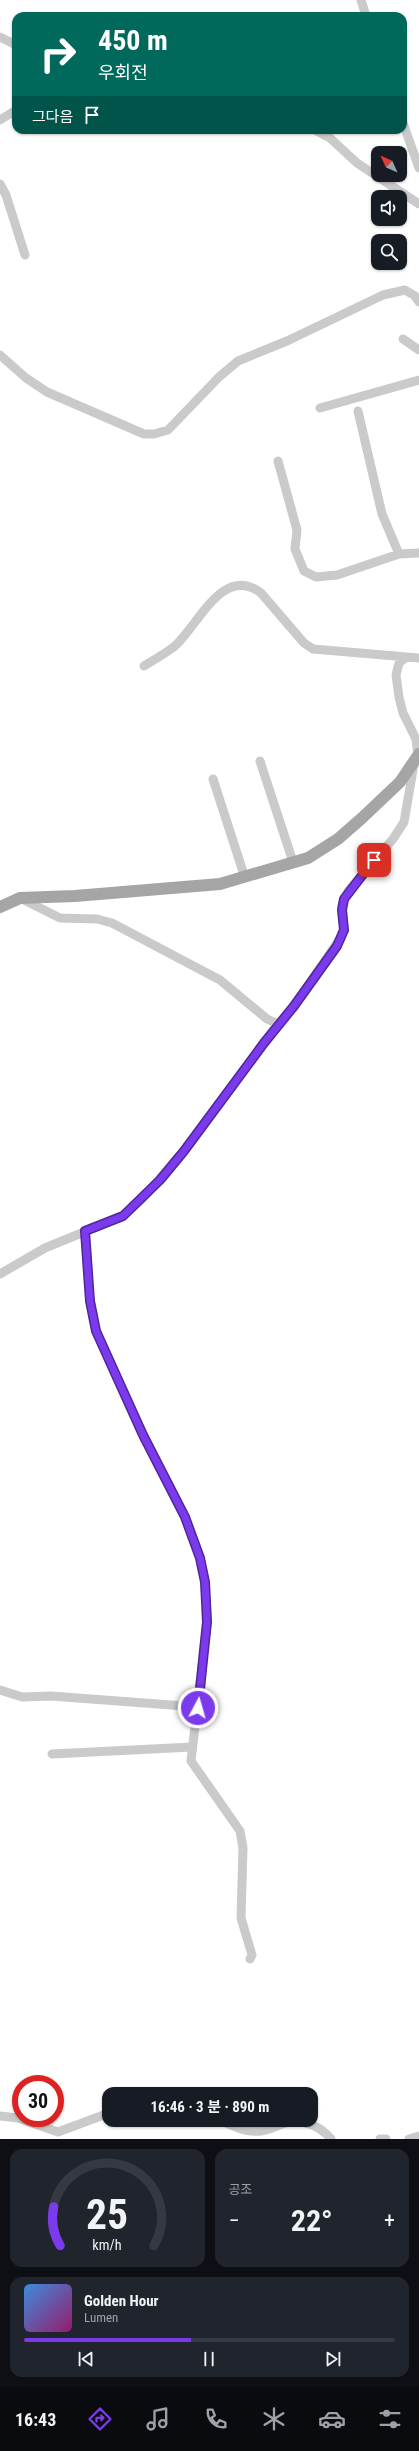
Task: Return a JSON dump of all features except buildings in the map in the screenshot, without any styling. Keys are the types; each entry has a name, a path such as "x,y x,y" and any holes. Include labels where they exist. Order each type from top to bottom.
{"main road":[{"path":"0,907 20,898 190,888 244,878 293,862 317,853 338,839 400,782 417,758"}],"street":[{"path":"361,0 365,12"},
{"path":"0,37 12,43"},
{"path":"0,120 12,112"},
{"path":"322,134 334,141 357,163 419,204"},
{"path":"407,134 419,168"},
{"path":"0,184 6,194 25,255"},
{"path":"0,355 26,378 56,397 144,434 154,434 171,427 229,367 252,354 287,341 383,295 405,290 415,296 419,302"},
{"path":"403,339 419,350"},
{"path":"320,408 419,380"},
{"path":"358,411 382,514 399,554"},
{"path":"278,461 298,530 295,549 304,571 316,578 337,575 399,554 419,553"},
{"path":"144,666 175,645 224,589 244,585 261,593 304,643 314,649 419,658"},
{"path":"0,1274 45,1248 123,1216 160,1180 184,1151 278,1024 294,1006 342,937 344,930 342,905 348,891 400,830 404,822 416,779 416,739 403,713 396,675 399,664 406,657"},
{"path":"260,761 293,862"},
{"path":"213,779 244,878"},
{"path":"20,898 60,918 97,919 112,923 220,980 268,1019 278,1024"},
{"path":"85,1231 90,1301 96,1331 143,1435 185,1517 204,1574 207,1622 191,1761 218,1798 241,1835 241,1911 245,1936 252,1955 250,1959"},
{"path":"0,1690 22,1696 52,1696 198,1708"},
{"path":"52,1754 192,1747"},
{"path":"0,2116 18,2118 58,2132 102,2116"},
{"path":"234,2127 240,2130 260,2131 273,2127"},
{"path":"318,2127 323,2129 331,2139"},
{"path":"408,2139 419,2136"},
{"path":"380,2139 386,2139"}],"route":[{"path":"198,1708 207,1622 207,1600 200,1558 185,1517 143,1435 96,1331 90,1301 89,1262 85,1231 110,1223 123,1216 160,1180 184,1151 278,1024 294,1006 337,946 344,930 342,910 344,899 356,880 374,860"}]}
